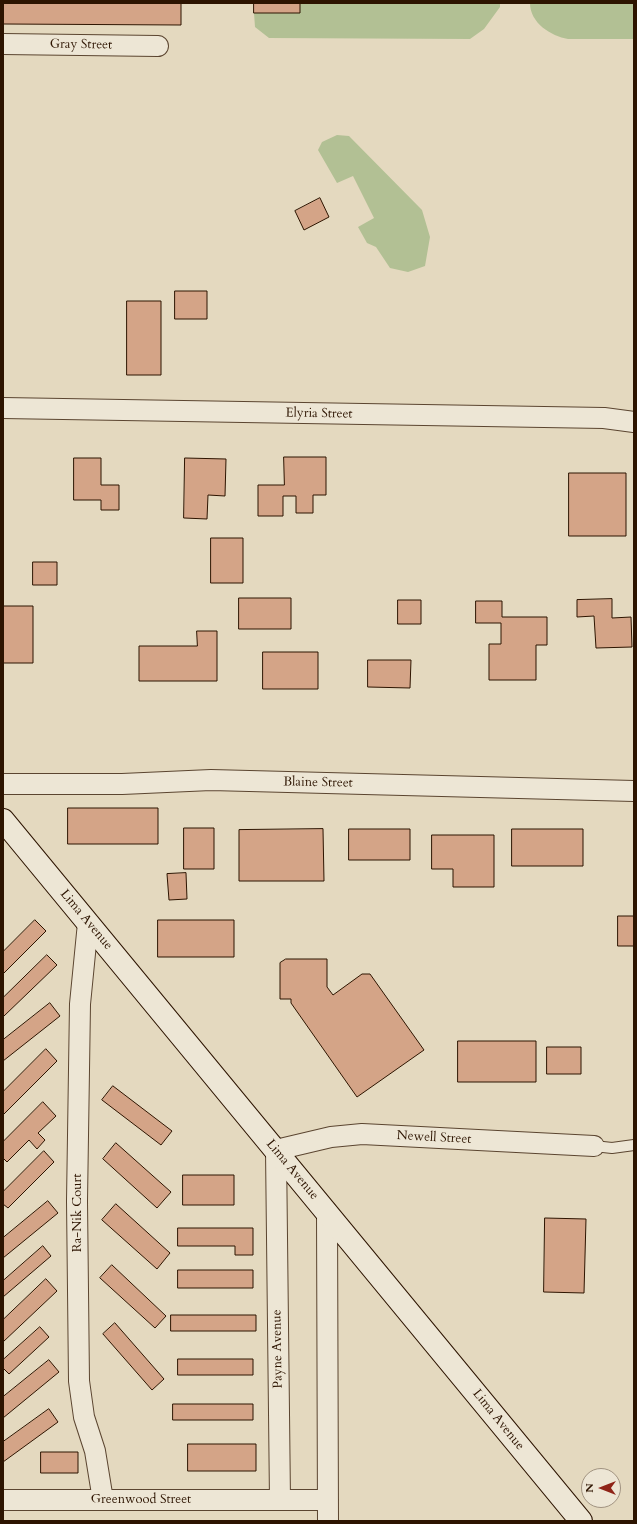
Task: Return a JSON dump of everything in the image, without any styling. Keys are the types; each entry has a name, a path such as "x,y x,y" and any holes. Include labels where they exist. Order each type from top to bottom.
{"street":[{"name":"Gray Street","path":"3,44 158,46"},
{"name":"Elyria Street","path":"3,408 604,418 634,422"},
{"name":"Blaine Street","path":"3,784 122,784 211,780 634,791"},
{"name":"Lima Avenue","path":"3,820 328,1212 581,1521"},
{"name":"Ra-Nik Court","path":"88,923 80,1004 77,1201 79,1381 84,1417 95,1451 103,1500"},
{"name":"Newell Street","path":"276,1150 331,1137 362,1134 594,1146"},
{"name":"Payne Avenue","path":"276,1150 280,1500"},
{"path":"328,1212 328,1521"},
{"name":"Greenwood Street","path":"3,1500 280,1500"},
{"path":"280,1500 328,1500"}],"lane":[{"path":"594,1146 612,1148 634,1145"}],"green space":[{"path":"300,3 500,3 500,7 484,29 470,39 269,38 255,27 254,13 300,13"},
{"path":"530,3 634,3 634,39 568,39 555,35 543,27 534,17"},
{"path":"337,135 349,136 422,210 430,237 425,266 408,272 390,268 376,247 367,243 358,227 374,218 353,176 337,183 318,150 322,142"}],"building":[{"path":"3,3 181,3 181,25 3,24"},
{"path":"254,3 300,3 300,13 254,13"},
{"path":"320,198 329,217 304,230 295,211"},
{"path":"175,291 207,291 207,319 175,319"},
{"path":"127,301 161,301 161,375 127,375"},
{"path":"284,457 326,457 326,495 313,495 313,513 296,513 296,496 283,496 283,516 258,516 258,485 284,485"},
{"path":"74,458 101,458 101,485 119,485 119,510 101,510 101,500 74,500"},
{"path":"185,458 226,459 225,496 208,495 207,519 184,518"},
{"path":"569,473 626,473 626,536 569,536"},
{"path":"211,538 243,538 243,583 211,583"},
{"path":"33,562 57,562 57,585 33,585"},
{"path":"239,598 291,598 291,629 239,629"},
{"path":"612,599 612,618 631,617 632,647 596,648 594,616 577,617 577,600"},
{"path":"398,600 421,600 421,624 398,624"},
{"path":"476,601 502,601 502,617 547,617 547,645 536,645 536,680 489,680 489,644 501,644 501,623 476,623"},
{"path":"3,606 33,606 33,663 3,663"},
{"path":"197,631 217,631 217,681 139,681 139,646 197,646"},
{"path":"263,652 318,652 318,689 263,689"},
{"path":"368,660 411,660 410,688 368,687"},
{"path":"68,808 158,808 158,844 68,844"},
{"path":"184,828 214,828 214,869 184,869"},
{"path":"323,829 324,881 239,881 239,830"},
{"path":"349,829 410,829 410,860 349,860"},
{"path":"512,829 583,829 583,866 512,866"},
{"path":"432,835 494,835 494,887 453,887 453,869 432,869"},
{"path":"186,873 187,899 169,900 167,874"},
{"path":"618,916 634,916 634,946 618,946"},
{"path":"35,920 46,931 3,974 3,952"},
{"path":"158,920 234,920 234,957 158,957"},
{"path":"47,955 57,965 4,1016 3,998"},
{"path":"286,959 327,959 327,987 333,995 362,974 370,974 424,1050 357,1097 291,1003 291,999 280,999 280,963"},
{"path":"50,1003 60,1016 3,1061 3,1040"},
{"path":"458,1041 536,1041 536,1082 458,1082"},
{"path":"547,1047 581,1047 581,1074 547,1074"},
{"path":"46,1049 57,1061 3,1115 3,1092"},
{"path":"113,1086 172,1131 161,1145 102,1100"},
{"path":"43,1102 56,1116 38,1133 45,1140 37,1149 29,1140 7,1162 3,1158 3,1142"},
{"path":"116,1143 171,1192 157,1208 103,1159"},
{"path":"44,1151 54,1162 8,1208 3,1204 3,1192"},
{"path":"183,1175 234,1175 234,1205 183,1205"},
{"path":"48,1201 58,1213 3,1258 3,1238"},
{"path":"116,1204 170,1253 157,1269 102,1220"},
{"path":"545,1218 586,1219 584,1293 544,1292"},
{"path":"178,1228 253,1228 253,1255 235,1255 235,1246 178,1246"},
{"path":"43,1246 51,1256 3,1297 3,1281"},
{"path":"112,1265 166,1316 155,1328 100,1278"},
{"path":"178,1270 253,1270 253,1288 178,1288"},
{"path":"46,1279 57,1291 3,1342 3,1320"},
{"path":"171,1315 256,1315 256,1331 171,1331"},
{"path":"115,1323 164,1379 152,1390 103,1334"},
{"path":"40,1327 49,1337 9,1374 3,1368 3,1360"},
{"path":"178,1359 253,1359 253,1375 178,1375"},
{"path":"49,1360 59,1372 3,1418 3,1397"},
{"path":"173,1404 253,1404 253,1420 173,1420"},
{"path":"49,1409 58,1422 3,1462 3,1442"},
{"path":"188,1444 256,1444 256,1471 188,1471"},
{"path":"41,1452 78,1452 78,1473 41,1473"}]}
